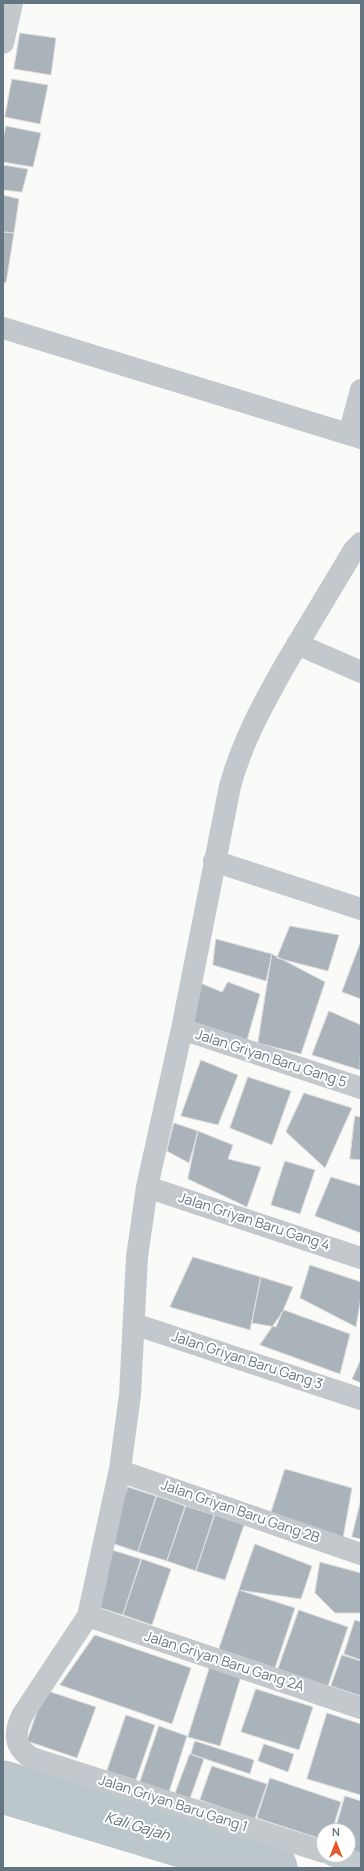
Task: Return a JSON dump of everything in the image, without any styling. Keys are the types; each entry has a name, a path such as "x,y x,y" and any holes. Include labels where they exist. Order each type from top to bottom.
{"street":[{"path":"3,43 12,3"},
{"path":"3,328 355,436 361,390"},
{"path":"88,1616 120,1471 130,1395 137,1257 147,1187 182,1030 214,861 237,760 258,712 354,550 361,543"},
{"path":"297,644 361,672"},
{"path":"214,861 361,909"},
{"name":"Jalan Griyan Baru Gang 5","path":"182,1030 361,1088"},
{"name":"Jalan Griyan Baru Gang 4","path":"147,1187 361,1258"},
{"name":"Jalan Griyan Baru Gang 3","path":"134,1324 361,1399"},
{"name":"Jalan Griyan Baru Gang 2B","path":"120,1471 361,1554"},
{"name":"Jalan Griyan Baru Gang 2A","path":"88,1616 361,1708"},
{"name":"Jalan Griyan Baru Gang 1","path":"88,1616 18,1724 16,1735 23,1753 32,1758 316,1849"}],"building":[{"path":"20,33 56,38 51,75 14,69"},
{"path":"12,79 48,85 40,124 5,117"},
{"path":"6,126 41,133 33,167 3,162 3,140"},
{"path":"3,165 28,169 22,192 3,190"},
{"path":"3,195 19,199 14,233 3,232"},
{"path":"3,232 14,233 6,283 3,282"},
{"path":"290,926 339,935 328,971 277,958"},
{"path":"216,939 272,954 266,981 213,965"},
{"path":"361,941 361,999 342,992"},
{"path":"272,954 325,982 301,1054 258,1043"},
{"path":"228,982 260,994 247,1040 191,1024 200,983 222,992"},
{"path":"329,1011 361,1025 360,1070 312,1055"},
{"path":"201,1060 238,1075 218,1125 181,1116"},
{"path":"248,1077 291,1091 272,1145 230,1128"},
{"path":"304,1093 352,1108 325,1168 286,1132"},
{"path":"355,1116 361,1117 361,1160 350,1159"},
{"path":"174,1123 198,1131 189,1163 167,1151"},
{"path":"198,1131 233,1145 228,1159 261,1167 247,1207 188,1179"},
{"path":"285,1161 315,1170 300,1214 271,1205"},
{"path":"331,1177 361,1186 361,1233 315,1216"},
{"path":"193,1257 261,1277 250,1330 170,1307"},
{"path":"310,1265 361,1282 361,1297 356,1327 300,1298"},
{"path":"261,1277 293,1287 276,1327 252,1323"},
{"path":"284,1310 350,1334 340,1374 260,1345"},
{"path":"361,1359 361,1383 352,1379"},
{"path":"285,1469 352,1488 343,1538 271,1513"},
{"path":"128,1487 156,1496 138,1552 109,1542"},
{"path":"157,1496 185,1506 167,1561 138,1552"},
{"path":"361,1499 361,1539 352,1537"},
{"path":"186,1506 214,1515 196,1571 167,1561"},
{"path":"215,1515 244,1525 225,1580 196,1571"},
{"path":"255,1544 312,1566 301,1599 239,1590"},
{"path":"112,1550 141,1559 123,1615 94,1606"},
{"path":"142,1559 171,1569 152,1625 123,1615"},
{"path":"320,1562 361,1573 361,1613 335,1613 315,1593"},
{"path":"239,1590 295,1608 275,1668 219,1649"},
{"path":"299,1610 348,1627 328,1686 278,1669"},
{"path":"355,1620 361,1622 361,1660 344,1654"},
{"path":"95,1635 191,1668 172,1724 60,1685"},
{"path":"342,1655 361,1661 361,1696 331,1686"},
{"path":"210,1666 241,1676 220,1746 188,1737"},
{"path":"256,1689 313,1707 299,1750 241,1732"},
{"path":"45,1690 96,1707 77,1758 27,1741"},
{"path":"327,1713 361,1724 361,1795 307,1779"},
{"path":"126,1715 155,1725 136,1780 107,1771"},
{"path":"159,1726 187,1736 169,1792 140,1782"},
{"path":"195,1741 254,1760 250,1774 191,1754"},
{"path":"264,1744 294,1754 288,1772 258,1761"},
{"path":"190,1754 204,1759 188,1804 173,1799"},
{"path":"212,1766 267,1784 255,1819 200,1800"},
{"path":"270,1778 341,1802 334,1823 316,1823 316,1837 257,1818"},
{"path":"345,1796 361,1801 361,1857 356,1855 356,1823 337,1823"}],"waterway":[{"name":"Kali Gajah","path":"3,1787 271,1868"}]}
